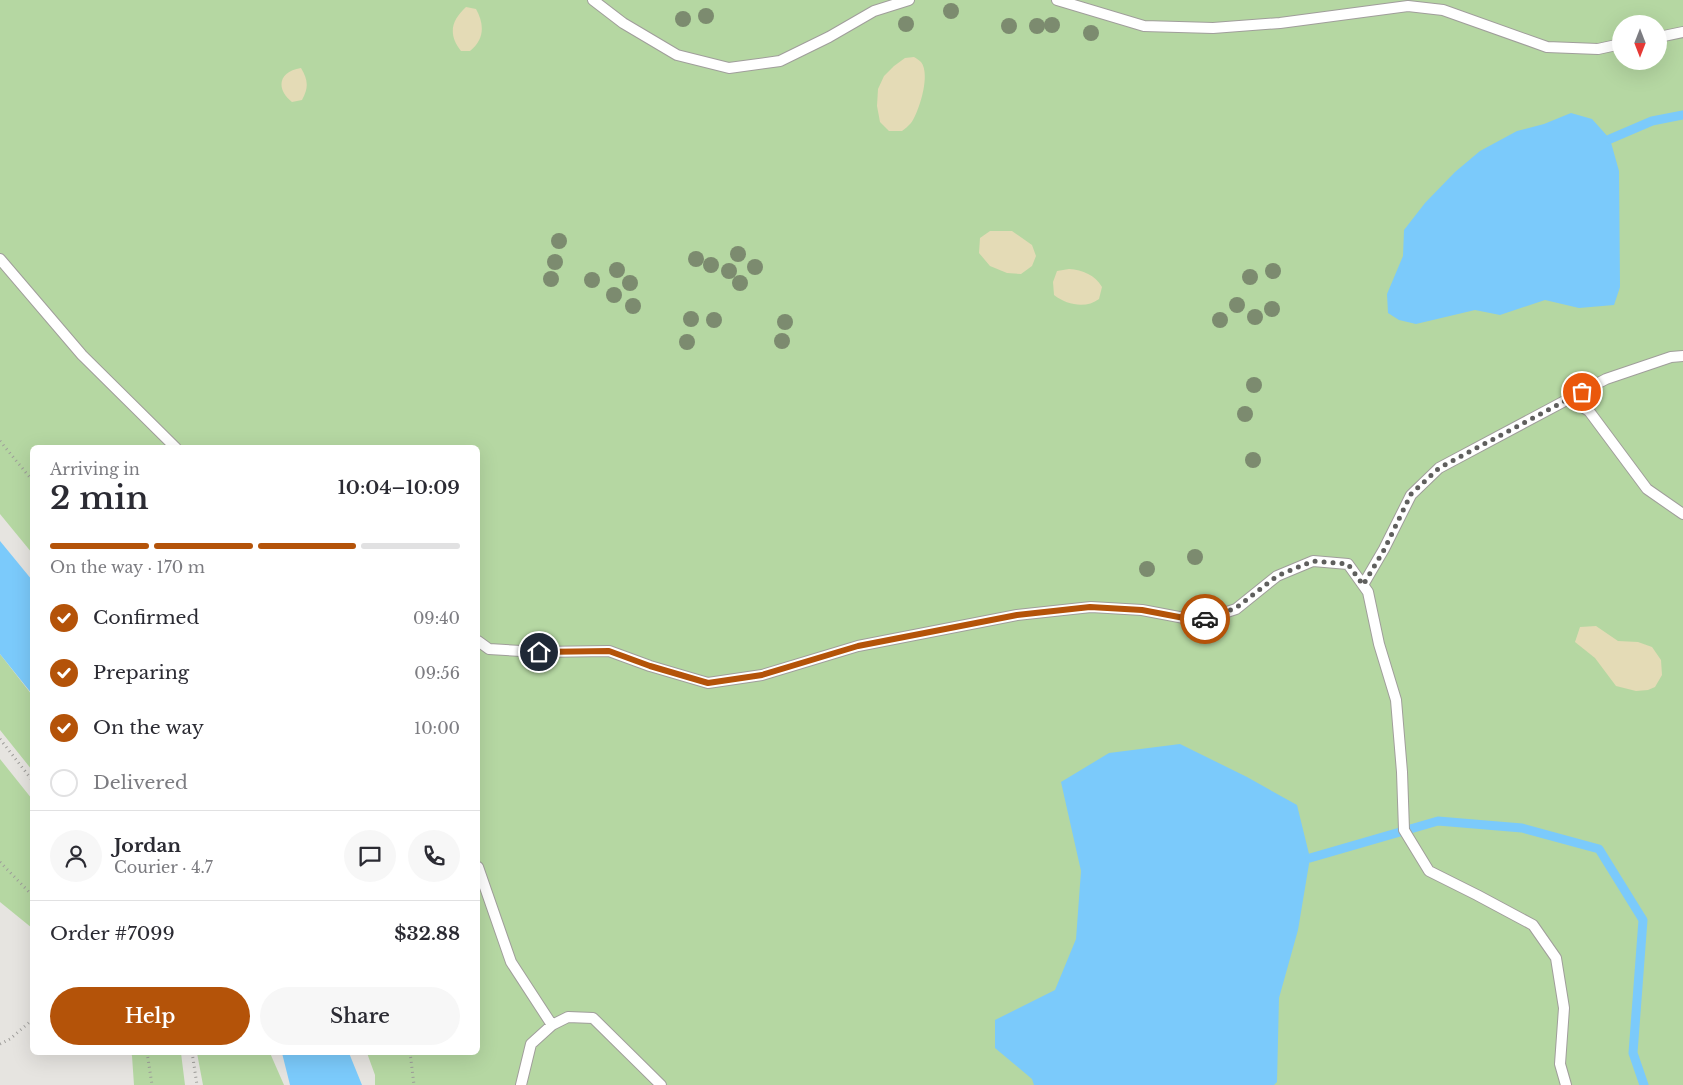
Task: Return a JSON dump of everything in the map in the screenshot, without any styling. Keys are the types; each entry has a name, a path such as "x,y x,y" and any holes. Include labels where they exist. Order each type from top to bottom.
{"lane":[{"path":"593,0 623,23 677,55 730,68 780,61 829,37 874,11 908,0"},
{"path":"1056,0 1144,26 1213,28 1280,23 1408,6 1443,10 1547,46 1598,49 1612,46"},
{"path":"1668,35 1683,32"},
{"path":"0,259 82,355 173,445"},
{"path":"1363,585 1384,550 1411,494 1439,468 1606,379 1672,357 1683,356"},
{"path":"1569,399 1589,411 1647,489 1683,514"},
{"path":"480,643 489,650 539,652 609,651 650,666 708,683 762,675 858,646 1017,615 1090,607 1142,610 1200,621 1236,608 1277,576 1313,561 1348,564 1368,592 1396,700 1402,772 1404,830 1430,871 1532,925 1556,958 1564,1008 1560,1064 1566,1085"},
{"path":"480,873 511,962 552,1025"},
{"path":"521,1085 531,1044 552,1025 568,1018 593,1018 661,1085"}],"path":[{"path":"0,441 30,478"},
{"path":"0,739 30,777"},
{"path":"0,862 30,893"},
{"path":"0,1044 10,1039 30,1022"},
{"path":"147,1055 152,1085"},
{"path":"192,1055 197,1085"},
{"path":"410,1055 414,1085"}],"green space":[{"path":"0,0 1683,0 1683,1085 375,1085 375,1075 368,1055 480,1055 480,445 30,445 30,551 0,514"},
{"path":"0,654 30,692 30,768 0,730"},
{"path":"0,759 30,796 30,926 0,902"},
{"path":"181,1055 185,1085 134,1085 132,1056"},
{"path":"197,1055 271,1055 284,1085 203,1085"}],"sand":[{"path":"466,7 476,9 481,21 482,32 475,47 470,51 461,51 454,39 453,28 457,17"},
{"path":"914,57 921,62 925,75 920,102 911,123 902,131 889,131 880,122 877,106 878,89 884,76 894,66 905,58"},
{"path":"301,68 306,80 306,91 302,100 292,102 283,92 282,81 288,73"},
{"path":"990,231 1012,231 1032,245 1036,256 1032,266 1021,274 1007,273 990,266 979,253 980,238"},
{"path":"1069,269 1084,272 1096,279 1102,287 1099,299 1082,305 1065,301 1054,295 1053,282 1057,271"},
{"path":"1596,626 1618,641 1638,642 1652,647 1661,660 1662,675 1655,687 1636,691 1616,686 1595,658 1575,642 1580,627"}],"water":[{"path":"1571,113 1592,119 1610,139 1619,171 1620,287 1614,305 1579,308 1545,300 1500,315 1475,310 1416,324 1399,320 1388,313 1387,294 1403,256 1404,230 1425,203 1455,172 1480,151 1517,131 1544,124"},
{"path":"0,541 30,578 30,692 0,654"},
{"path":"1180,744 1247,777 1297,805 1310,858 1298,930 1279,998 1277,1082 1274,1085 1034,1085 1032,1079 995,1048 995,1020 1055,990 1076,939 1081,871 1061,782 1109,753"},
{"path":"282,1055 350,1055 362,1085 290,1085"}],"waterway":[{"path":"1610,139 1652,121 1683,115"},
{"path":"1310,858 1438,821 1522,828 1599,849 1643,920 1633,1053 1644,1085"}],"way so far":[{"path":"1205,619 1236,608 1277,576 1313,561 1348,564 1363,585 1384,550 1411,494 1439,468 1582,392"}],"route":[{"path":"539,652 609,651 650,666 708,683 762,675 858,646 1017,615 1090,607 1142,610 1200,621 1205,619"}]}
